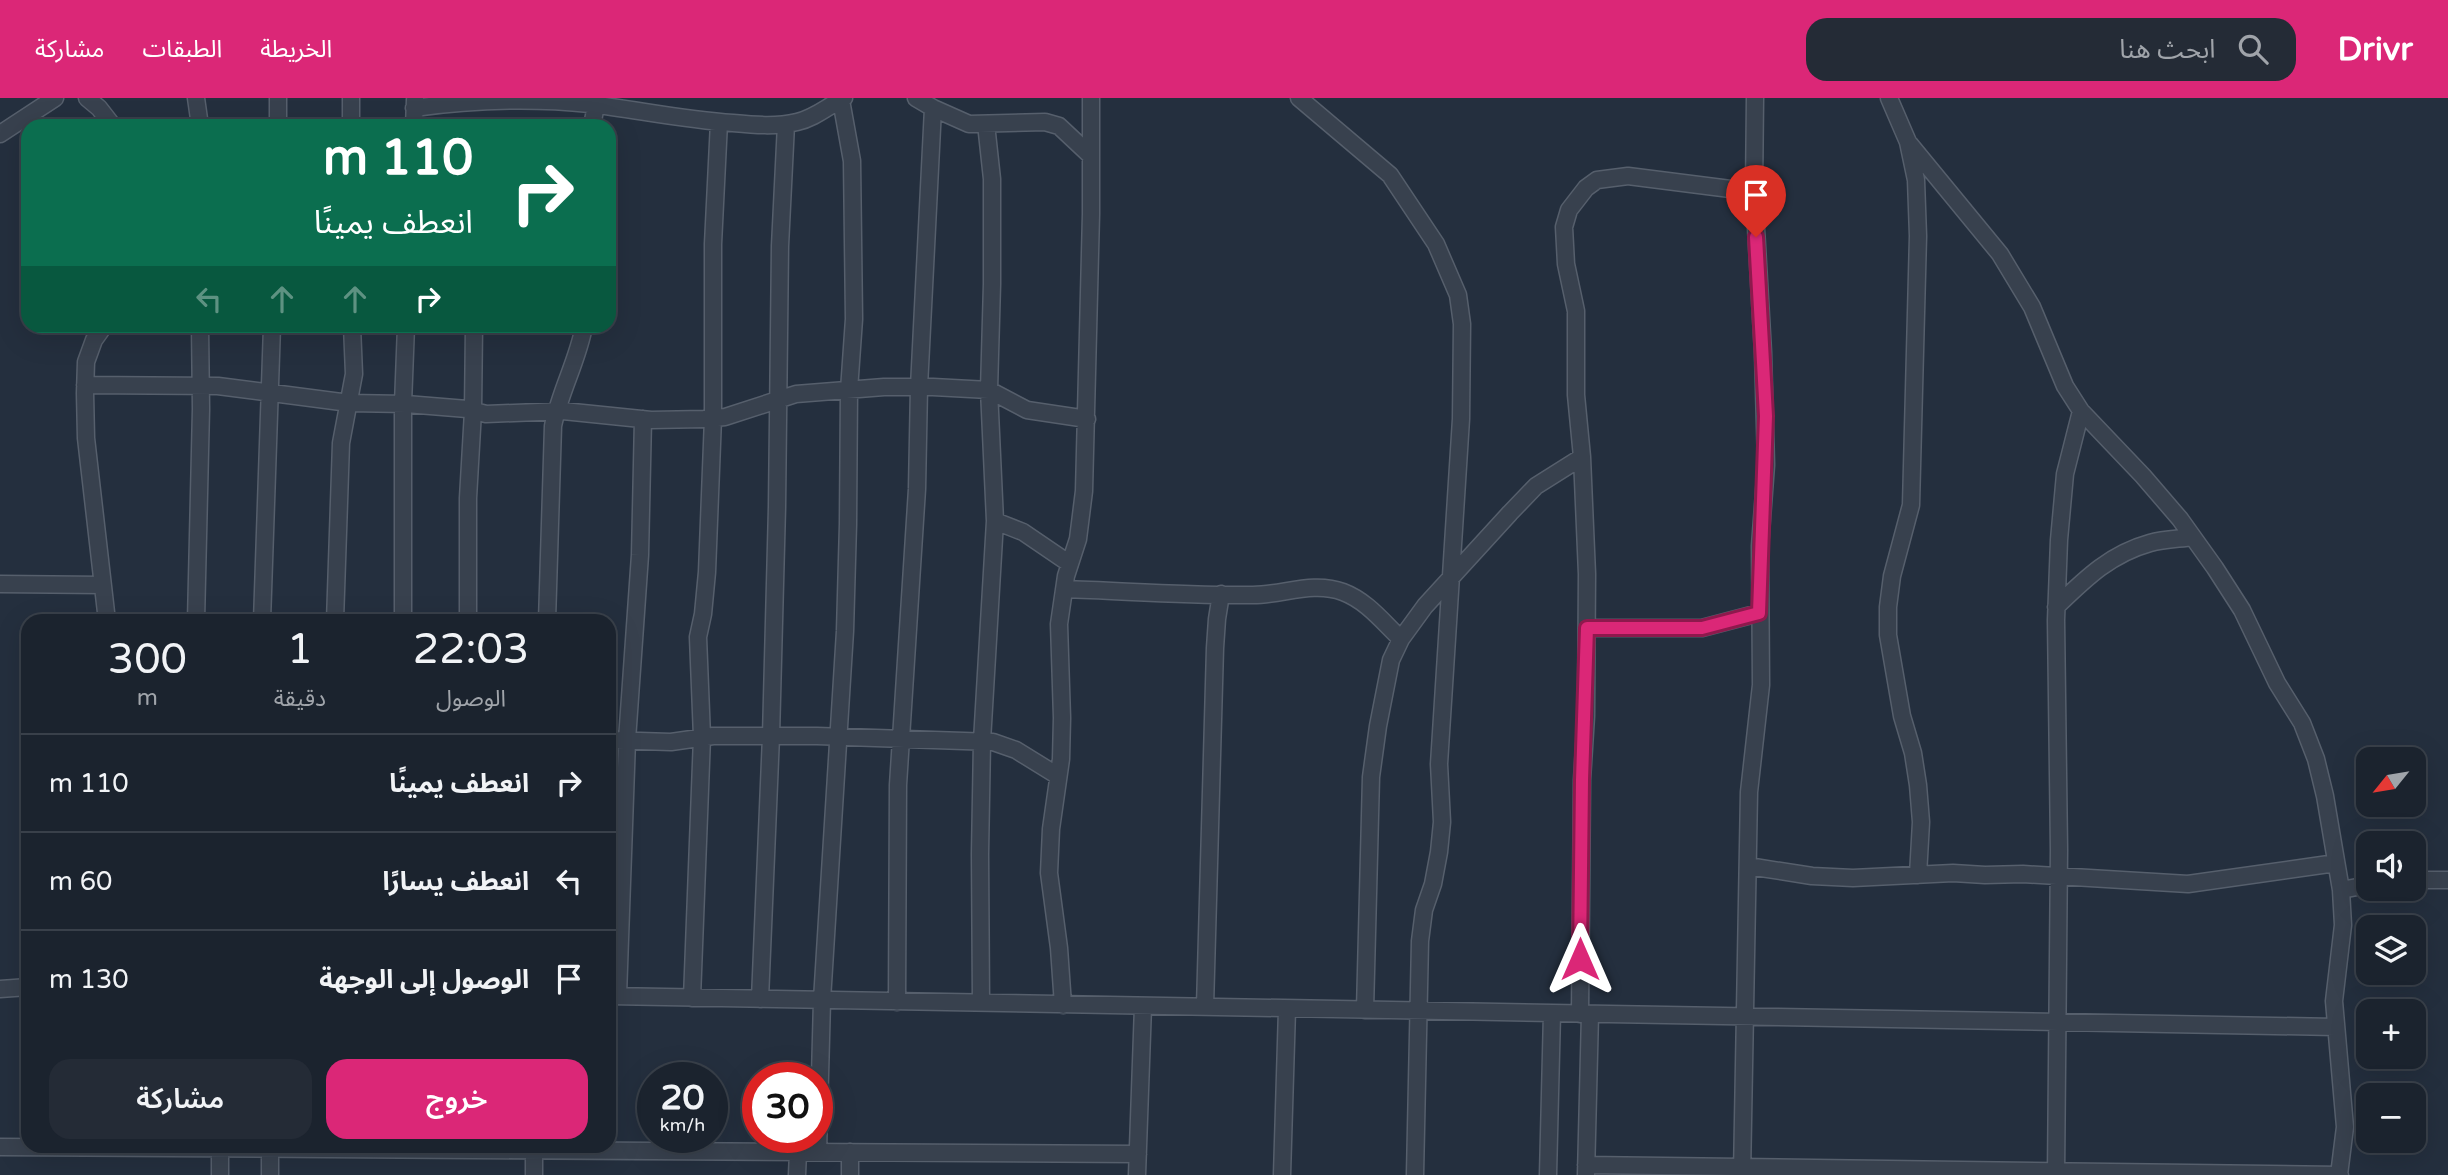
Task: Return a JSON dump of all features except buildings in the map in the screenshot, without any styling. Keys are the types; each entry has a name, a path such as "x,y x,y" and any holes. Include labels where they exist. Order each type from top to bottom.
{"street":[{"path":"23,119 55,98"},
{"path":"87,98 108,119"},
{"path":"196,98 199,119"},
{"path":"278,98 278,119"},
{"path":"351,98 351,119"},
{"path":"916,98 969,124 1045,122 1059,126 1091,156"},
{"path":"1063,1005 1049,873 1062,718 1059,624 1064,589 1080,527 1087,419 1091,98"},
{"path":"1299,98 1390,175 1436,244 1458,295 1462,324 1461,419 1439,764 1442,822 1439,852 1433,884 1424,910 1420,941 1415,1175"},
{"path":"1742,1171 1749,792 1761,685 1759,613 1766,416 1754,192 1755,98"},
{"path":"1889,98 1908,142 1916,180 1918,236 1911,505 1892,576 1888,635 1897,692 1913,753 1918,785 1921,849 1918,875"},
{"path":"415,103 530,101 596,105 760,125 786,124 811,118 842,99 852,161 854,319 849,390 848,524 840,736 820,1062"},
{"path":"593,119 596,105"},
{"path":"897,1002 898,785 917,489 919,387 933,108"},
{"path":"0,134 21,120"},
{"path":"692,998 702,737 698,637 707,572 713,418 713,244 719,122"},
{"path":"760,999 778,507 780,246 786,124"},
{"path":"981,1003 982,741 995,522 989,390 992,179 986,124"},
{"path":"1754,192 1628,176 1611,177 1597,180 1587,188 1569,210 1564,227 1564,244 1576,311 1576,395 1582,457 1587,573 1582,780 1586,1170 2339,1175 2345,1127 2333,1001 2343,925 2341,890 2325,796 2316,759 2301,723 2277,683 2242,610 2193,537 2143,476 2081,411 2054,362 2032,307 2000,254 1908,142"},
{"path":"100,333 89,350 86,362 86,438 106,614"},
{"path":"195,614 200,333"},
{"path":"262,614 272,333"},
{"path":"335,614 341,443 354,374 352,333"},
{"path":"403,614 402,404 406,333"},
{"path":"468,614 468,498 474,333"},
{"path":"547,614 551,448 556,411 580,351 583,333"},
{"path":"85,385 200,385 349,403 402,404 486,414 556,411 643,419 725,417 796,394 919,387 989,390 1027,410 1087,419"},
{"path":"2056,1173 2059,874 2056,607 2065,474 2081,411"},
{"path":"616,957 640,555 643,419"},
{"path":"1365,1010 1371,777 1391,660 1401,639 1425,606 1469,556 1536,486 1582,457"},
{"path":"995,522 1023,532 1070,564"},
{"path":"2056,607 2094,570 2122,553 2153,542 2193,537"},
{"path":"0,584 103,585"},
{"path":"1064,589 1255,596 1306,588 1341,591 1358,598 1401,639"},
{"path":"1206,1007 1216,628 1221,594"},
{"path":"1587,628 1702,628 1759,613"},
{"path":"616,740 671,742 702,737 840,736 982,741 1016,750 1058,776"},
{"path":"1748,866 1839,878 1953,873 2059,874 2188,884 2336,863"},
{"path":"2426,880 2448,880"},
{"path":"2341,890 2356,887"},
{"path":"0,989 21,988"},
{"path":"616,996 2335,1027"},
{"path":"1137,1175 1143,1006"},
{"path":"1282,1175 1287,1009"},
{"path":"1548,1175 1552,1013"},
{"path":"0,1147 21,1147"},
{"path":"616,1149 742,1151"},
{"path":"833,1152 1138,1154"},
{"path":"849,1175 850,1152"},
{"path":"220,1153 220,1175"},
{"path":"270,1153 270,1175"},
{"path":"534,1153 534,1175"},
{"path":"797,1175 798,1153"}],"route":[{"path":"1580,959 1587,628 1702,628 1759,613 1766,416 1756,237"}]}
